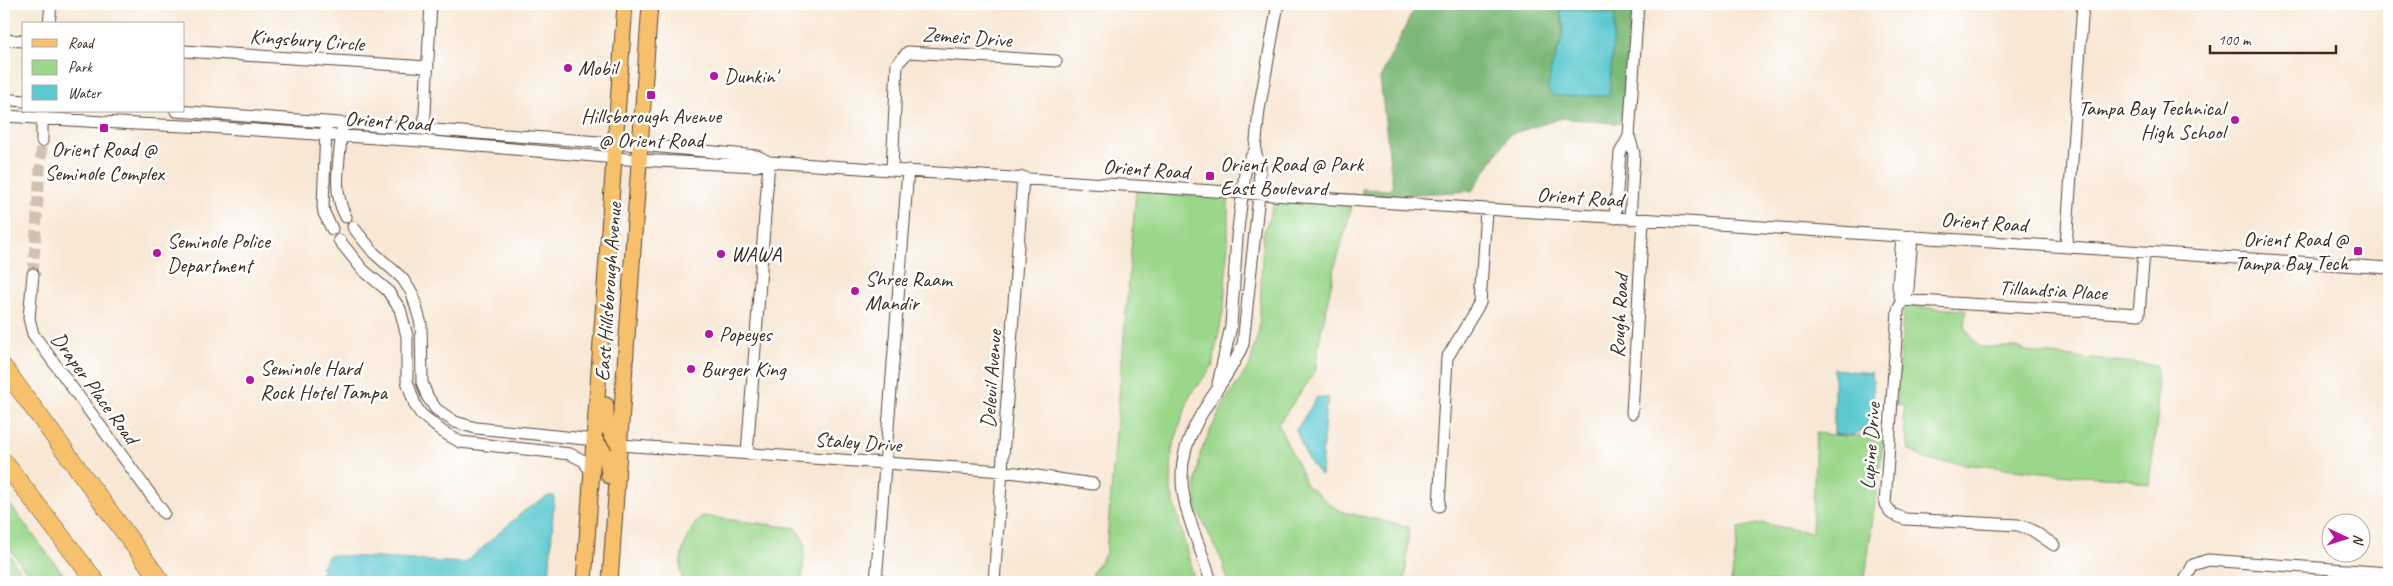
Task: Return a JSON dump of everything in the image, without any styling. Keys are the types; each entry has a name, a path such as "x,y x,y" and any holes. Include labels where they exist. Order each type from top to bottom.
{"highway":[{"path":"4,368 161,582"},
{"path":"4,462 96,582"},
{"path":"84,479 174,582"},
{"path":"20,483 84,582"}],"main road":[{"path":"584,582 625,4"},
{"name":"East Hillsborough Avenue","path":"610,582 650,4"},
{"path":"603,332 608,362 606,424 610,434 619,445"},
{"path":"595,440 605,450 609,461 607,526 612,550"}],"street":[{"path":"49,22 51,4"},
{"path":"424,130 431,4"},
{"path":"1211,582 1184,508 1183,470 1186,450 1196,423 1216,390 1235,364 1243,344 1248,316 1260,166 1255,150 1259,110 1278,4"},
{"path":"1630,219 1634,154 1629,136 1638,4"},
{"path":"2066,246 2083,4"},
{"path":"4,40 22,41"},
{"name":"Kingsbury Circle","path":"185,51 428,67"},
{"name":"Zemeis Drive","path":"892,169 897,64 908,52 1056,61"},
{"path":"4,99 22,101"},
{"name":"Orient Road","path":"185,112 424,130 615,151"},
{"path":"42,115 42,141"},
{"name":"Orient Road","path":"4,116 42,115 420,141 639,152 756,166 769,162 1024,177 1242,194 2389,268"},
{"path":"326,123 323,206 324,213 332,229"},
{"path":"342,124 338,186 339,202 346,217"},
{"path":"1615,218 1620,153 1629,136"},
{"path":"1216,390 1231,326 1246,165 1255,150"},
{"path":"747,454 769,162"},
{"path":"876,582 908,170"},
{"name":"Deleuil Avenue","path":"994,582 1024,177"},
{"path":"1439,506 1447,358 1480,303 1486,210"},
{"name":"Rough Road","path":"1632,414 1643,220"},
{"path":"353,227 374,253 402,278 412,293 421,324 422,382 427,396 436,409 454,422 476,428 595,440"},
{"name":"Lupine Drive","path":"1907,236 1908,289 1901,300 1898,310 1885,497 1888,510 1898,517 1905,519 2018,525 2032,530 2054,545"},
{"path":"339,240 363,270 387,290 400,309 407,336 407,381 415,405 421,414 442,432 460,442 570,454 584,461 592,474"},
{"name":"Tillandsia Place","path":"1901,300 2139,314 2144,252"},
{"name":"Draper Place Road","path":"33,274 29,318 33,334 164,513"},
{"name":"Staley Drive","path":"619,445 1003,471 1093,484"},
{"path":"2184,582 2193,565 2208,560 2389,574"}],"green space":[{"path":"1420,4 1633,4 1625,120 1622,124 1563,118 1510,134 1472,191 1362,197 1362,189 1389,190 1393,188 1380,78 1411,15","holes":["1572,9 1615,16 1551,69 1562,34 1560,11"]},
{"path":"1136,191 1228,198 1228,239 1224,307 1212,367 1190,395 1172,449 1171,491 1195,582 1091,582 1092,573 1106,553"},
{"path":"1275,201 1352,206 1335,266 1319,342 1315,372 1278,424 1305,484 1339,511 1409,527 1405,582 1228,582 1223,563 1196,507 1196,484 1200,454 1226,400 1250,365 1259,329 1263,235"},
{"path":"1904,306 1966,310 1964,327 1979,347 2018,347 2025,351 2052,355 2156,365 2158,413 2149,485 2123,478 2080,476 1927,460 1909,450 1903,419 1905,406 1896,405"},
{"path":"1816,433 1844,436 1884,435 1865,578 1875,582 1731,582 1739,528 1762,523 1812,533"},
{"path":"4,497 69,582 33,582 4,540"},
{"path":"701,516 796,528 805,544 802,582 684,582 681,566 684,548 691,530"},
{"path":"4,547 28,582 4,582"}],"water":[{"path":"1571,9 1615,15 1609,96 1553,96 1548,89 1551,69 1561,43 1564,26 1560,10"},
{"path":"1834,369 1872,373 1873,407 1870,418 1858,433 1848,435 1834,434"},
{"path":"1317,397 1329,398 1325,411 1321,476 1307,458 1296,430"},
{"path":"548,496 554,496 549,582 322,582 322,566 329,555 465,563 525,510"}],"tunnel":[{"path":"33,274 42,141"}],"place":[{"name":"Mobil","path":"568,68"},
{"name":"Dunkin'","path":"714,76"},
{"name":"Hillsborough Avenue @ Orient Road","path":"651,95"},
{"name":"Tampa Bay Technical High School","path":"2235,120"},
{"name":"Orient Road @ Seminole Complex","path":"104,128"},
{"name":"Orient Road @ Park East Boulevard","path":"1210,176"},
{"name":"Orient Road @ Tampa Bay Tech","path":"2358,251"},
{"name":"Seminole Police Department","path":"157,253"},
{"name":"WAWA","path":"721,254"},
{"name":"Shree Raam Mandir","path":"855,291"},
{"name":"Popeyes","path":"709,334"},
{"name":"Burger King","path":"691,369"},
{"name":"Seminole Hard Rock Hotel Tampa","path":"250,380"}]}
